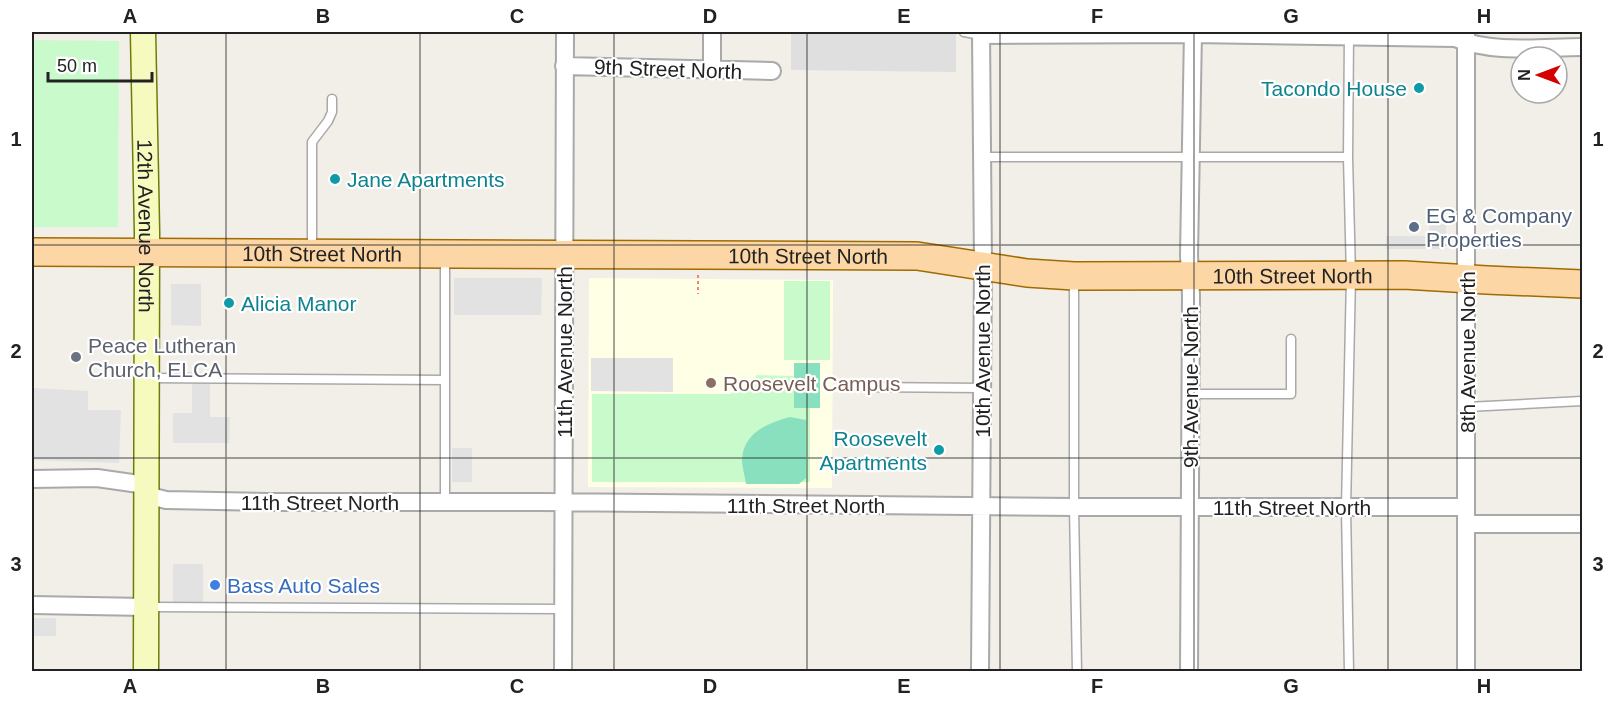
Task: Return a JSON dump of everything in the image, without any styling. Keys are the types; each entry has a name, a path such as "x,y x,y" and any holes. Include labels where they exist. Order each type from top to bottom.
{"main road":[{"name":"12th Avenue North","path":"143,32 146,252 146,672"},
{"name":"10th Street North","path":"32,252 917,256 1027,273 1074,276 1404,275 1582,284"}],"street":[{"name":"11th Avenue North","path":"563,672 565,32"},
{"path":"712,32 712,70"},
{"path":"981,33 1466,37 1489,47 1582,47"},
{"name":"10th Avenue North","path":"980,672 983,265 981,33"},
{"name":"9th Avenue North","path":"1189,672 1193,33"},
{"name":"8th Avenue North","path":"1466,37 1466,672"},
{"name":"9th Street North","path":"564,66 772,72"},
{"name":"11th Street North","path":"32,478 98,478 146,490 166,500 1074,507 1466,507"},
{"path":"1466,524 1582,524"},
{"path":"32,605 146,607"}],"lane":[{"path":"964,32 981,33"},
{"path":"1349,35 1348,157 1351,276 1346,508 1349,672"},
{"path":"312,254 312,142 328,121 332,112 332,99"},
{"path":"981,157 1348,157"},
{"path":"445,255 445,502"},
{"path":"1074,276 1077,672"},
{"path":"1190,394 1291,394 1291,339"},
{"path":"146,378 445,380"},
{"path":"863,387 982,388"},
{"path":"1467,407 1582,401"},
{"path":"146,607 562,609"}],"path":[{"path":"698,275 698,294"}],"shaded area":[{"path":"791,32 956,32 956,72 791,70"},
{"path":"1430,218 1446,218 1446,249 1386,249 1386,236 1429,236"},
{"path":"454,278 542,278 541,315 454,315"},
{"name":"Roosevelt Campus","path":"589,278 833,280 832,488 588,487"},
{"path":"171,284 201,284 201,326 171,325"},
{"path":"591,358 673,358 673,392 591,391"},
{"path":"192,384 210,384 210,417 230,417 229,443 173,443 173,413 192,413"},
{"path":"32,388 88,391 88,410 121,410 119,463 32,460"},
{"path":"452,448 472,448 472,482 452,482"},
{"path":"173,564 203,564 203,603 173,603"},
{"path":"32,618 56,618 56,636 32,636"}],"green space":[{"path":"32,40 119,41 118,227 32,227"},
{"path":"784,281 830,281 830,360 784,360"},
{"path":"794,363 820,363 820,408 794,408"},
{"path":"756,375 794,376 794,407 810,408 810,482 592,482 592,394 730,394 740,388 755,388"},
{"path":"790,417 806,420 806,478 799,484 746,484 742,459 747,442 758,430"}],"place":[{"name":"Tacondo House","path":"1419,88"},
{"name":"Jane Apartments","path":"335,179"},
{"name":"EG & Company Properties","path":"1414,227"},
{"name":"Alicia Manor","path":"229,303"},
{"name":"Peace Lutheran Church, ELCA","path":"76,357"},
{"name":"Roosevelt Campus","path":"711,383"},
{"name":"Roosevelt Apartments","path":"939,450"},
{"name":"Bass Auto Sales","path":"215,585"}]}
